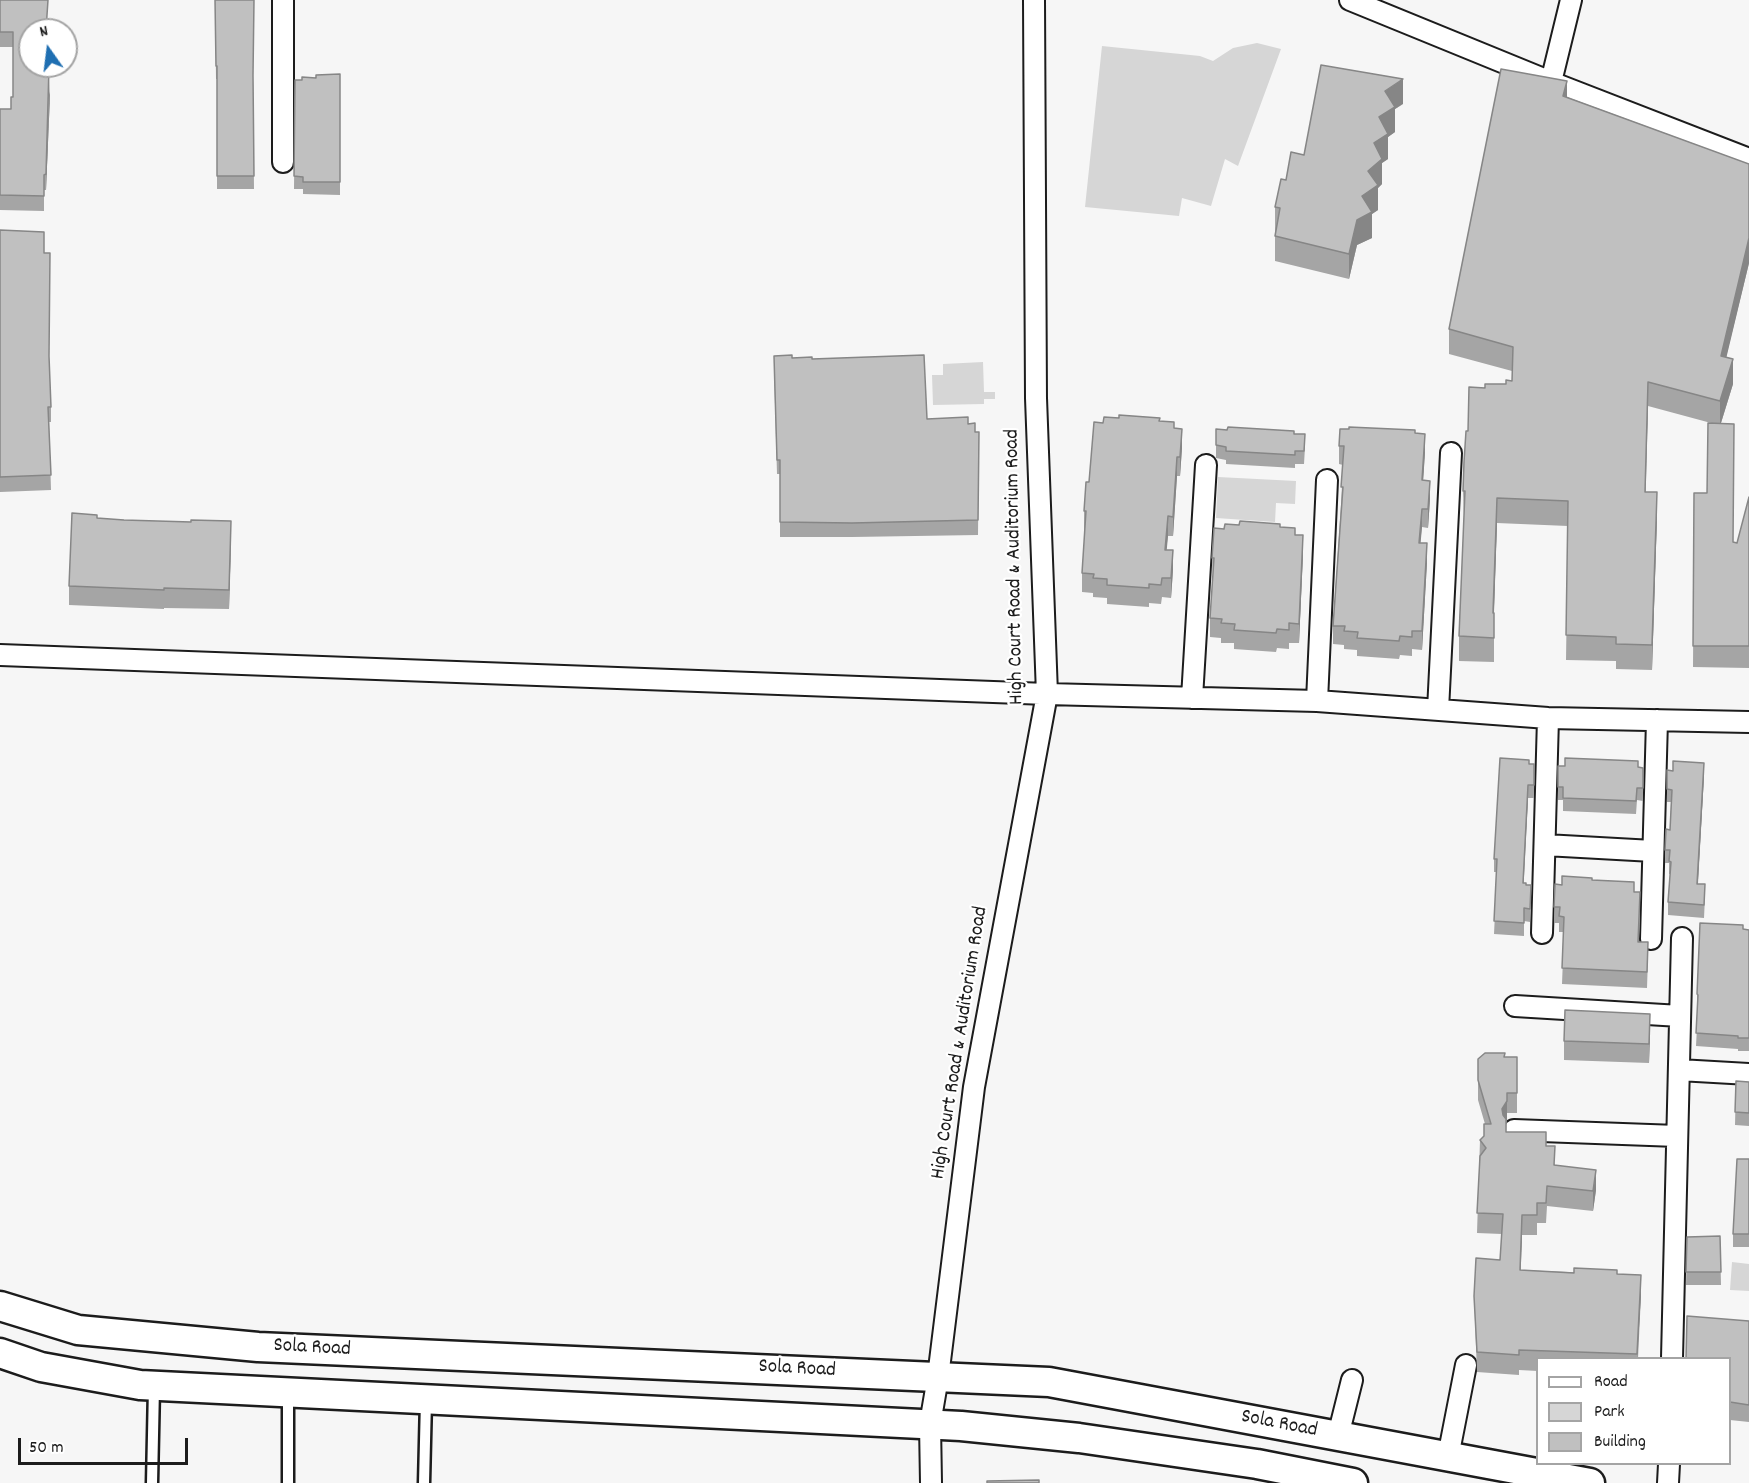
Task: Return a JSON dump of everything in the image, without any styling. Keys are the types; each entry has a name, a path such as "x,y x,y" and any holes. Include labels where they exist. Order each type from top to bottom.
{"main road":[{"name":"Sola Road","path":"0,1306 78,1330 258,1347 1049,1382 1590,1483"},
{"name":"Sola Road","path":"0,1353 41,1367 140,1385 961,1426 1079,1438 1257,1464 1353,1483"},
{"path":"1182,1453 1257,1483"}],"street":[{"path":"283,0 283,162"},
{"name":"High Court Road & Auditorium Road","path":"931,1483 930,1424 938,1377 974,1087 1047,694 1036,398 1034,0"},
{"path":"1350,0 1749,159"},
{"path":"1551,82 1571,0"},
{"path":"1438,710 1451,453"},
{"path":"1192,698 1206,465"},
{"path":"1317,700 1327,480"},
{"path":"0,655 1047,694 1317,700 1548,718 1749,722"},
{"path":"1542,933 1548,718"},
{"path":"1651,939 1657,720"},
{"path":"1545,845 1653,851"},
{"path":"1672,1357 1682,938"},
{"path":"1515,1006 1680,1016"},
{"path":"1679,1070 1749,1074"},
{"path":"1514,1130 1677,1136"},
{"path":"1448,1456 1466,1365"},
{"path":"1338,1436 1352,1380"},
{"path":"1668,1483 1669,1465"}],"lane":[{"path":"152,1483 154,1385"},
{"path":"288,1393 288,1483"},
{"path":"424,1483 426,1400"}],"green space":[{"path":"1257,43 1281,49 1238,166 1225,159 1211,206 1182,198 1179,216 1085,207 1102,46 1200,56 1213,61 1233,48"},
{"path":"983,362 984,392 995,392 995,399 984,399 984,404 933,405 932,375 943,375 943,364"},
{"path":"1218,477 1296,481 1295,504 1276,503 1275,522 1216,518"},
{"path":"1732,1262 1749,1264 1749,1291 1730,1290"}],"building":[{"path":"0,0 48,0 47,18 18,18 18,78 49,78 44,196 0,195 0,109 11,109 13,32 0,32"},
{"path":"215,0 254,0 254,176 217,176"},
{"path":"1321,65 1403,79 1385,91 1395,107 1379,117 1388,134 1374,143 1382,159 1368,171 1378,185 1362,196 1372,212 1357,220 1349,254 1275,236 1280,208 1275,207 1281,179 1286,180 1291,152 1304,155"},
{"path":"1501,69 1567,81 1563,96 1749,164 1749,238 1721,356 1733,359 1720,401 1648,382 1645,492 1657,492 1652,645 1616,644 1616,637 1566,635 1568,501 1497,498 1494,638 1459,636 1465,491 1463,491 1464,462 1466,431 1468,431 1469,387 1485,388 1485,384 1506,384 1506,380 1512,381 1513,347 1449,329"},
{"path":"340,74 340,182 303,182 303,177 294,176 295,80 302,80 302,77 316,78 316,75"},
{"path":"0,230 44,232 44,253 50,253 51,407 48,407 51,475 0,477"},
{"path":"792,355 792,358 812,357 812,359 924,355 927,419 968,417 968,424 975,423 975,432 979,432 978,520 780,522 780,460 777,460 774,356"},
{"path":"1119,415 1160,418 1159,421 1174,422 1174,428 1182,429 1180,457 1177,457 1173,517 1168,516 1165,550 1173,550 1171,578 1162,578 1161,585 1149,584 1149,588 1107,585 1107,579 1093,578 1094,574 1082,573 1086,482 1089,482 1094,422 1103,423 1104,417 1119,418"},
{"path":"1708,423 1734,424 1733,542 1737,543 1749,497 1749,646 1693,646 1694,493 1707,493"},
{"path":"1228,427 1294,431 1294,434 1305,434 1304,451 1295,451 1295,455 1226,451 1226,447 1216,445 1216,429 1227,430"},
{"path":"1349,427 1415,430 1415,433 1425,434 1422,480 1430,481 1428,509 1422,509 1419,543 1427,543 1422,631 1412,631 1412,637 1400,636 1399,641 1357,638 1358,632 1344,631 1345,626 1333,626 1343,487 1341,487 1344,446 1339,446 1340,429 1349,429"},
{"path":"72,513 124,520 231,521 229,590 69,586"},
{"path":"1240,521 1280,524 1280,527 1295,528 1295,535 1303,535 1299,624 1289,623 1289,630 1277,629 1276,633 1234,630 1235,624 1221,623 1222,619 1210,618 1214,528 1224,529 1225,524 1239,525"},
{"path":"1500,758 1529,760 1529,764 1534,764 1534,785 1528,785 1523,883 1531,885 1530,909 1524,908 1524,923 1494,921 1497,859 1494,859"},
{"path":"1565,758 1638,761 1638,767 1643,768 1643,788 1637,788 1636,801 1563,798 1563,787 1558,787 1558,766 1565,766"},
{"path":"1673,761 1704,763 1697,884 1705,884 1704,905 1668,902 1671,862 1669,861 1670,850 1665,850 1666,829 1670,830 1672,790 1667,789 1667,770 1673,771"},
{"path":"1562,876 1634,882 1634,892 1640,892 1638,942 1648,942 1647,972 1562,968 1564,917 1559,916 1560,907 1554,907 1555,884 1562,885"},
{"path":"1700,923 1743,925 1743,929 1749,930 1749,1038 1696,1033"},
{"path":"1565,1010 1650,1014 1649,1044 1564,1041"},
{"path":"1485,1053 1505,1053 1504,1057 1517,1057 1517,1093 1507,1093 1507,1101 1502,1109 1506,1119 1506,1132 1546,1132 1546,1146 1555,1146 1554,1165 1596,1170 1593,1191 1547,1186 1546,1203 1537,1203 1537,1215 1522,1215 1520,1270 1574,1273 1574,1268 1617,1270 1617,1274 1641,1275 1637,1354 1519,1350 1519,1355 1477,1352 1474,1296 1476,1258 1500,1260 1503,1214 1477,1213 1480,1156 1486,1148 1480,1140 1484,1136 1484,1124 1491,1124 1478,1080 1478,1059"},
{"path":"1736,1081 1749,1082 1749,1113 1735,1112"},
{"path":"1737,1159 1749,1159 1749,1234 1733,1234"},
{"path":"1720,1236 1721,1272 1686,1272 1687,1237"},
{"path":"1687,1316 1749,1321 1749,1405 1731,1402 1731,1357 1686,1357"},
{"path":"1039,1480 1039,1483 987,1483 987,1481"}]}
